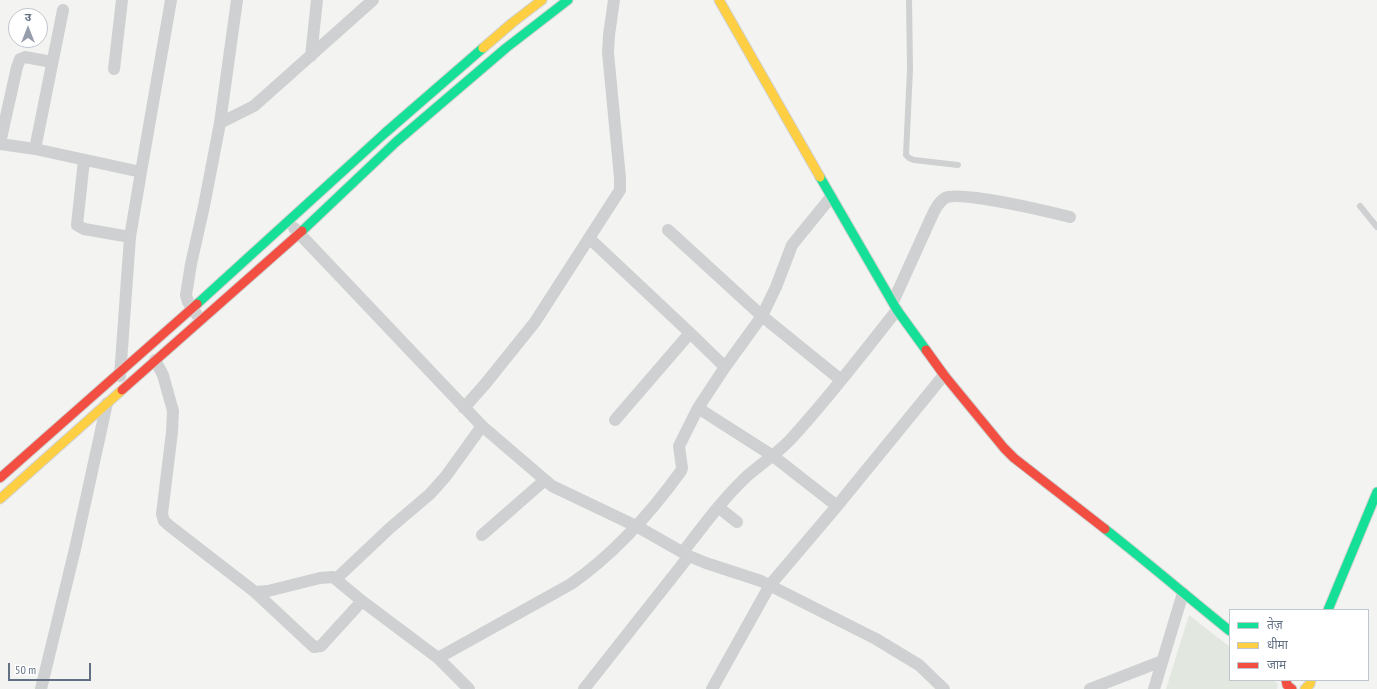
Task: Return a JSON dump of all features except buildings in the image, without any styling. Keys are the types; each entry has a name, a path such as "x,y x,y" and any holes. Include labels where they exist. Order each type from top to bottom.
{"street":[{"path":"114,69 122,0"},
{"path":"123,390 119,374 130,237 171,0"},
{"path":"202,319 192,309 186,295 190,264 204,206 220,123 237,0"},
{"path":"312,56 317,0"},
{"path":"220,123 254,106 312,56 373,0"},
{"path":"0,478 192,309 397,122 512,23 542,0"},
{"path":"0,499 155,360 299,234 396,142 506,48 568,0"},
{"path":"464,408 535,322 618,194 620,186 608,53 614,0"},
{"path":"719,0 895,306 944,375 1014,458 1155,568 1229,630"},
{"path":"35,149 62,10"},
{"path":"52,62 24,57 20,59 0,143 142,172"},
{"path":"84,160 77,225 84,229 130,237"},
{"path":"584,689 686,554 718,507 747,477 774,456 790,440 841,380 895,306 931,218 938,204 944,198 952,196 1020,205 1070,217"},
{"path":"438,658 571,584 589,572 638,526 681,472 682,468 679,446 698,408 725,367 762,316 776,287 792,245 831,197"},
{"path":"287,221 464,408 482,426 544,480 557,489 638,526 686,554 706,563 770,585 876,639 919,665 944,689"},
{"path":"668,230 762,316 841,380"},
{"path":"589,238 725,367"},
{"path":"615,420 690,333"},
{"path":"155,360 163,374 173,410 172,432 162,514 164,521 255,592 314,648 321,646 362,601"},
{"path":"712,689 770,585 944,375"},
{"path":"41,689 75,549 107,404 108,383"},
{"path":"698,408 774,456 837,506"},
{"path":"336,579 390,528 430,494 446,476 482,426"},
{"path":"482,535 544,480"},
{"path":"1328,609 1377,492"},
{"path":"718,507 737,522"},
{"path":"255,592 268,591 320,578 330,577 336,579 362,601 438,658 469,689"},
{"path":"1154,689 1183,593"},
{"path":"1090,689 1162,661"},
{"path":"1286,681 1287,685 1292,689"}],"lane":[{"path":"909,0 910,69 906,155 914,160 958,165"},
{"path":"1360,206 1377,227"}],"shaded area":[{"path":"1189,615 1229,646 1229,681 1274,681 1278,684 1277,689 1166,689"}],"traffic: fast":[{"path":"302,231 396,142 506,48 568,0"},
{"path":"197,304 385,133 483,48"},
{"path":"820,177 897,310 926,350"},
{"path":"1328,609 1377,492"},
{"path":"1105,529 1229,630"}],"traffic: slow":[{"path":"483,48 542,0"},
{"path":"719,0 820,177"},
{"path":"0,499 122,390"},
{"path":"1305,689 1311,681"}],"traffic: jam":[{"path":"122,390 302,231"},
{"path":"0,478 197,304"},
{"path":"926,350 944,375 1004,448 1014,458 1105,529"},
{"path":"1286,681 1287,685 1292,689"}]}
